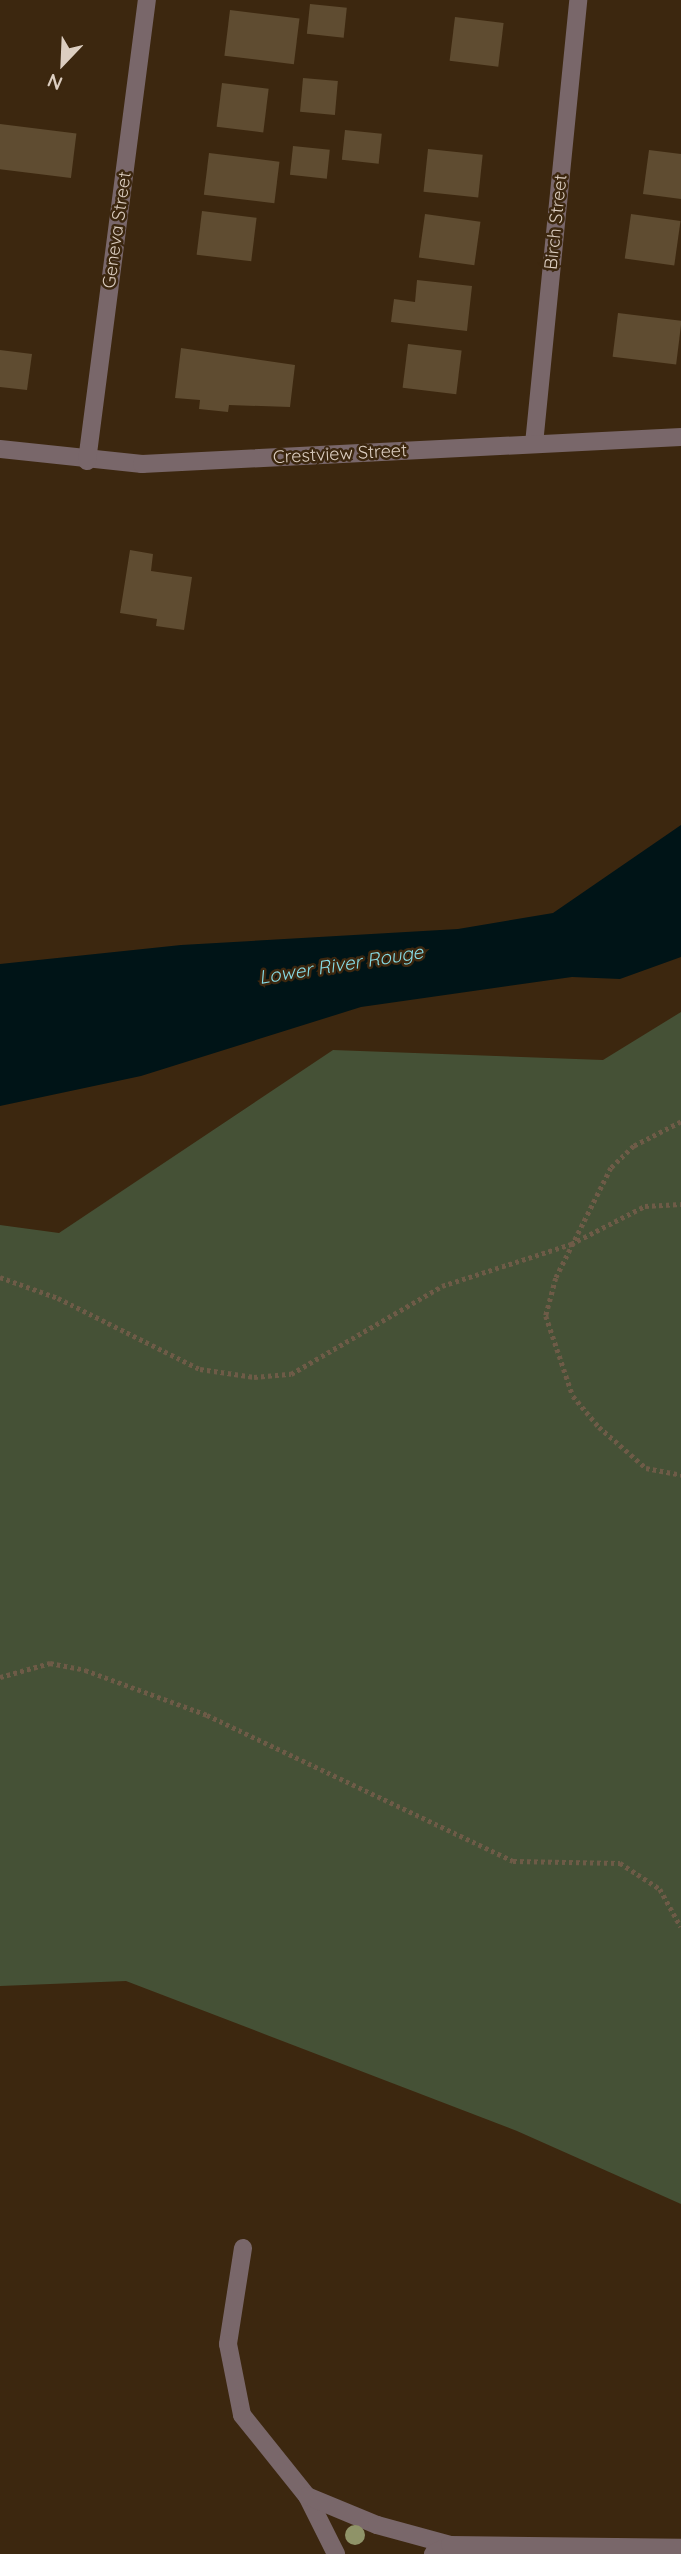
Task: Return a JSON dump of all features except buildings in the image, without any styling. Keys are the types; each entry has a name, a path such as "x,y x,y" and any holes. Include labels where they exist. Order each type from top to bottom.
{"street":[{"name":"Geneva Street","path":"87,461 147,0"},
{"name":"Birch Street","path":"534,444 578,0"},
{"name":"Crestview Street","path":"0,449 87,461 142,464 681,437"},
{"path":"243,2248 228,2344 242,2415 307,2496 336,2554"},
{"path":"307,2496 377,2525 450,2545 681,2548"},
{"path":"433,2554 450,2545"}],"path":[{"path":"681,1122 634,1146 611,1168 571,1244 545,1316 573,1396 646,1468 681,1475"},
{"path":"0,1277 58,1298 200,1369 254,1377 291,1374 442,1286 571,1244 645,1206 681,1204"},
{"path":"0,1676 50,1663 85,1670 207,1715 513,1861 620,1863 660,1889 681,1927"}],"green space":[{"path":"681,1012 681,2204 517,2131 126,1981 0,1986 0,1225 59,1233 333,1050 603,1060"}],"water":[{"name":"Lower River Rouge","path":"681,825 681,957 620,979 572,977 361,1007 141,1076 0,1106 0,964 181,945 458,929 553,913"}]}
